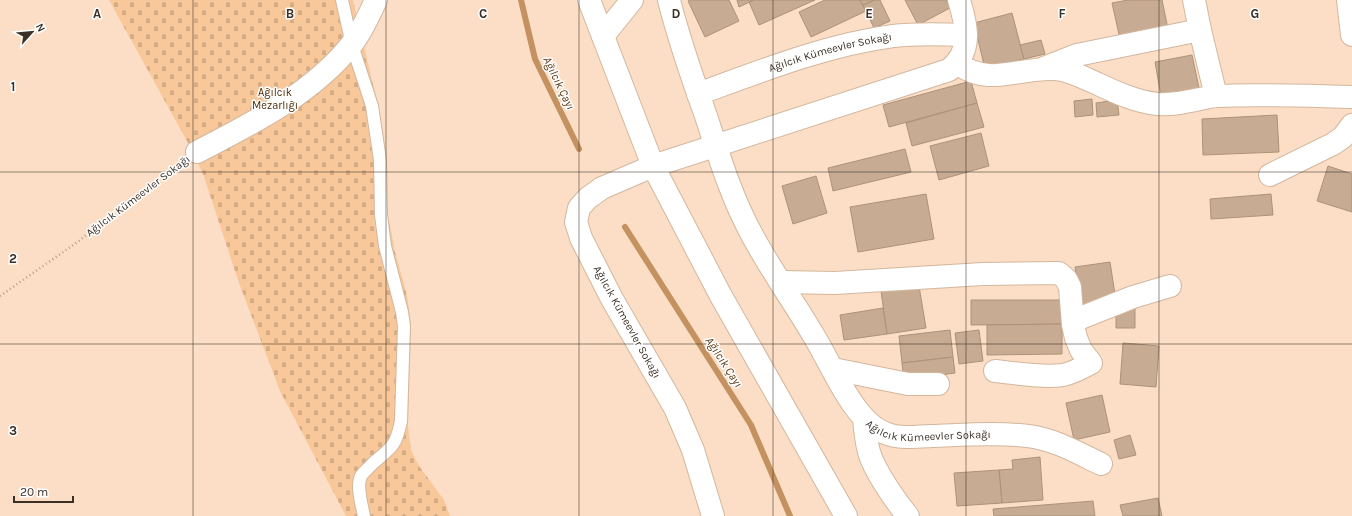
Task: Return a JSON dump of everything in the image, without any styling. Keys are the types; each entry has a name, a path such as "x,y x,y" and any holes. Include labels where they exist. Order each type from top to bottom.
{"street":[{"name":"Ağılcık Kümeevler Sokağı","path":"197,152 280,106 314,82 352,45 376,0"},
{"path":"589,0 652,166 721,296 846,516"},
{"path":"603,36 632,0"},
{"name":"Ağılcık Kümeevler Sokağı","path":"669,0 678,35 715,146 726,177 751,233 855,407 864,419 875,428 886,434 900,436 985,435 1028,436 1046,439 1101,464"},
{"path":"959,0 964,15 966,35 963,55 958,64 966,70 980,75 994,76 1041,69 1056,69 1081,76 1119,94 1139,101 1158,104 1174,104 1216,96 1271,95 1352,97"},
{"path":"1194,0 1216,96"},
{"path":"1348,0 1352,35"},
{"path":"1041,69 1077,54 1200,30"},
{"name":"Ağılcık Kümeevler Sokağı","path":"698,94 764,70 850,44 913,34 966,35"},
{"name":"Ağılcık Kümeevler Sokağı","path":"713,516 693,450 675,408 612,299 581,238 576,222 579,208 588,198 602,188 652,166 937,75 958,64"},
{"path":"1270,175 1333,144 1343,137 1352,125"},
{"path":"781,282 835,283 969,274 1059,273 1066,278 1070,287 1076,338 1081,350 1091,363 1076,371 1062,375 995,371"},
{"path":"1073,321 1127,300 1170,286"},
{"path":"833,369 908,384 938,384"},
{"path":"864,419 870,454 876,468 898,504 908,516"}],"lane":[{"path":"342,0 352,45 372,106 380,160 381,215 385,246 402,312 404,326 400,421 398,432 396,440 390,449 369,467 361,477 359,488 364,516"}],"path":[{"name":"Ağılcık Kümeevler Sokağı","path":"0,296 79,241 168,171 197,152"}],"green space":[{"name":"Ağılcık Mezarlığı","path":"109,0 353,0 380,114 385,158 387,209 395,252 407,295 411,325 408,426 411,450 419,466 444,500 450,516 346,516 280,391 239,283 203,174 188,143"}],"building":[{"path":"729,0 739,21 705,37 688,1"},
{"path":"737,0 754,0 739,7"},
{"path":"754,0 815,0 759,25 749,2"},
{"path":"825,0 860,0 866,11 811,37 799,12"},
{"path":"860,0 875,0 863,5"},
{"path":"875,0 880,0 890,21 874,28 863,5"},
{"path":"905,0 946,0 950,8 918,25"},
{"path":"1128,0 1162,0 1168,29 1120,39 1112,3"},
{"path":"1012,13 1024,59 985,69 974,23"},
{"path":"1041,40 1045,54 1024,59 1020,45"},
{"path":"1192,55 1199,88 1161,96 1155,62"},
{"path":"971,81 977,103 889,127 883,105"},
{"path":"1092,99 1093,115 1075,117 1074,101"},
{"path":"1117,100 1119,115 1097,117 1096,103"},
{"path":"977,103 984,127 912,146 906,123"},
{"path":"1277,115 1279,152 1203,155 1202,119"},
{"path":"981,133 989,166 939,180 930,146"},
{"path":"905,149 911,172 833,191 828,168"},
{"path":"1328,166 1352,174 1352,212 1317,201"},
{"path":"816,176 827,213 793,224 782,186"},
{"path":"926,194 934,239 858,252 850,207"},
{"path":"1271,194 1273,215 1211,219 1210,199"},
{"path":"1110,262 1116,301 1081,306 1075,267"},
{"path":"919,286 926,328 887,334 881,291"},
{"path":"971,300 1062,300 1062,324 971,325"},
{"path":"883,308 887,334 844,340 840,315"},
{"path":"1116,308 1135,309 1135,328 1116,328"},
{"path":"1062,324 1062,354 987,355 987,325"},
{"path":"950,330 953,357 902,363 899,336"},
{"path":"979,330 983,361 959,364 955,333"},
{"path":"1123,343 1159,346 1156,387 1120,384"},
{"path":"953,357 955,373 904,380 902,363"},
{"path":"1102,395 1110,432 1074,440 1066,403"},
{"path":"1130,435 1136,455 1119,459 1114,440"},
{"path":"1040,457 1043,500 1002,503 999,470 1013,469 1012,460"},
{"path":"999,470 1002,503 957,506 954,473"},
{"path":"1158,498 1162,516 1123,516 1120,505"},
{"path":"1093,501 1095,516 994,516 993,509"}],"waterway":[{"name":"Ağılcık Çayı","path":"521,0 535,59 579,149"},
{"name":"Ağılcık Çayı","path":"625,227 751,425 790,516"}]}
